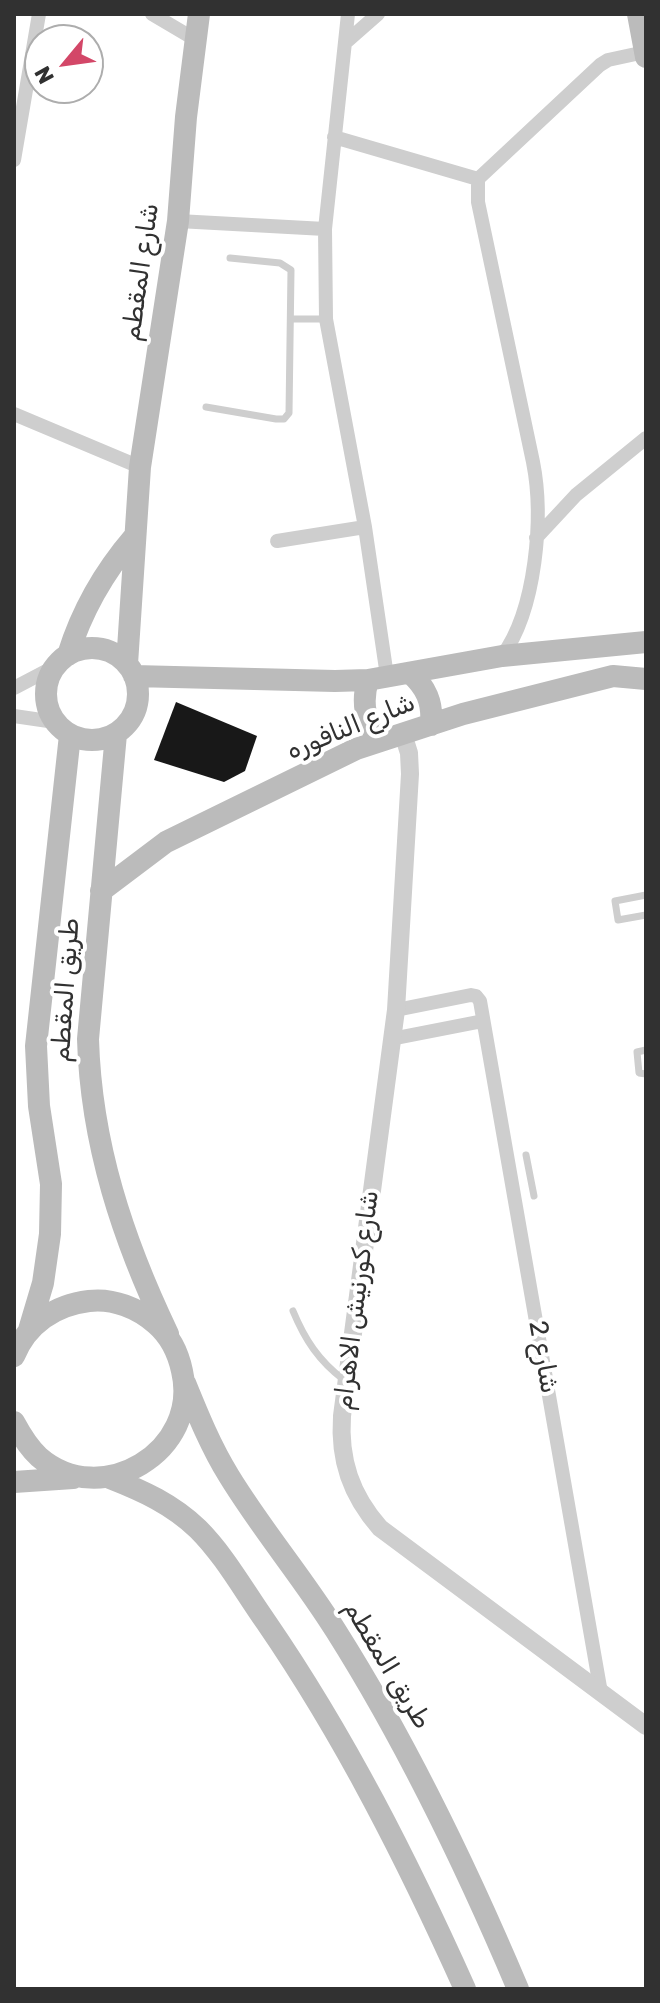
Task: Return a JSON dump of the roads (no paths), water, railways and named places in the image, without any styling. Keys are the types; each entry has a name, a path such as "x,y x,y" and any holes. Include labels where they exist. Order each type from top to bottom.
{"main road":[{"name":"شارع المقطم","path":"131,670 134,537 140,467 178,221 186,117 199,14"},
{"path":"638,14 646,55"},
{"path":"61,661 85,648 104,649 120,657 131,670 138,704 130,721 116,734 88,741 62,728 50,714 46,695 47,685 94,592 134,537"},
{"name":"شارع النافوره","path":"131,670 335,681 378,678 502,656 646,642"},
{"path":"410,673 426,690 430,701 431,725"},
{"name":"شارع النافوره","path":"101,891 166,842 356,749 431,725 613,676 646,679"},
{"path":"378,678 365,712 380,741"},
{"name":"طريق المقطم","path":"29,1330 43,1283 50,1234 51,1184 39,1106 36,1046 62,728"},
{"name":"طريق المقطم","path":"116,734 88,1039 89,1087 97,1133 119,1216 133,1256 179,1357 185,1383 203,1428 230,1478 336,1630 399,1740 457,1852 518,1989"},
{"path":"14,1354 29,1330 49,1313 73,1303 99,1300 124,1305 148,1316 168,1334"},
{"path":"110,1478 135,1470 157,1455 173,1434 183,1409 185,1383"},
{"path":"14,1422 24,1441 39,1458 59,1470 81,1477"},
{"path":"14,1482 110,1478 156,1496 188,1520 216,1549 295,1664 330,1722 396,1842 465,1989"}],"street":[{"path":"14,160 18,118 39,14"},
{"path":"152,14 196,40"},
{"path":"348,14 325,229 326,319 365,527 378,678"},
{"path":"345,43 378,14"},
{"path":"502,656 521,624 536,538 537,481 478,202 478,179 600,65 608,60 646,55"},
{"path":"334,137 478,179"},
{"path":"178,221 325,229"},
{"path":"14,414 140,467"},
{"path":"536,538 576,495 646,438"},
{"path":"277,541 365,527"},
{"path":"14,688 61,661"},
{"path":"14,716 62,728"},
{"name":"شارع كورنيش الاهرام","path":"403,734 409,753 410,774 396,1010 346,1381 340,1436 342,1456 351,1486 367,1513 396,1541 646,1726"},
{"path":"391,1039 483,1021 480,1001 471,995 396,1010"},
{"name":"شارع 2","path":"483,1021 601,1693"}],"lane":[{"path":"206,407 276,419 284,419 289,413 293,277 287,265 230,258"},
{"path":"292,319 326,319"},
{"path":"646,895 613,904 619,921 646,915"},
{"path":"646,1050 636,1055 639,1073 646,1074"},
{"path":"526,1155 534,1196"},
{"path":"511,1178 530,1175"},
{"path":"293,1311 313,1350 327,1367 346,1381"}]}
